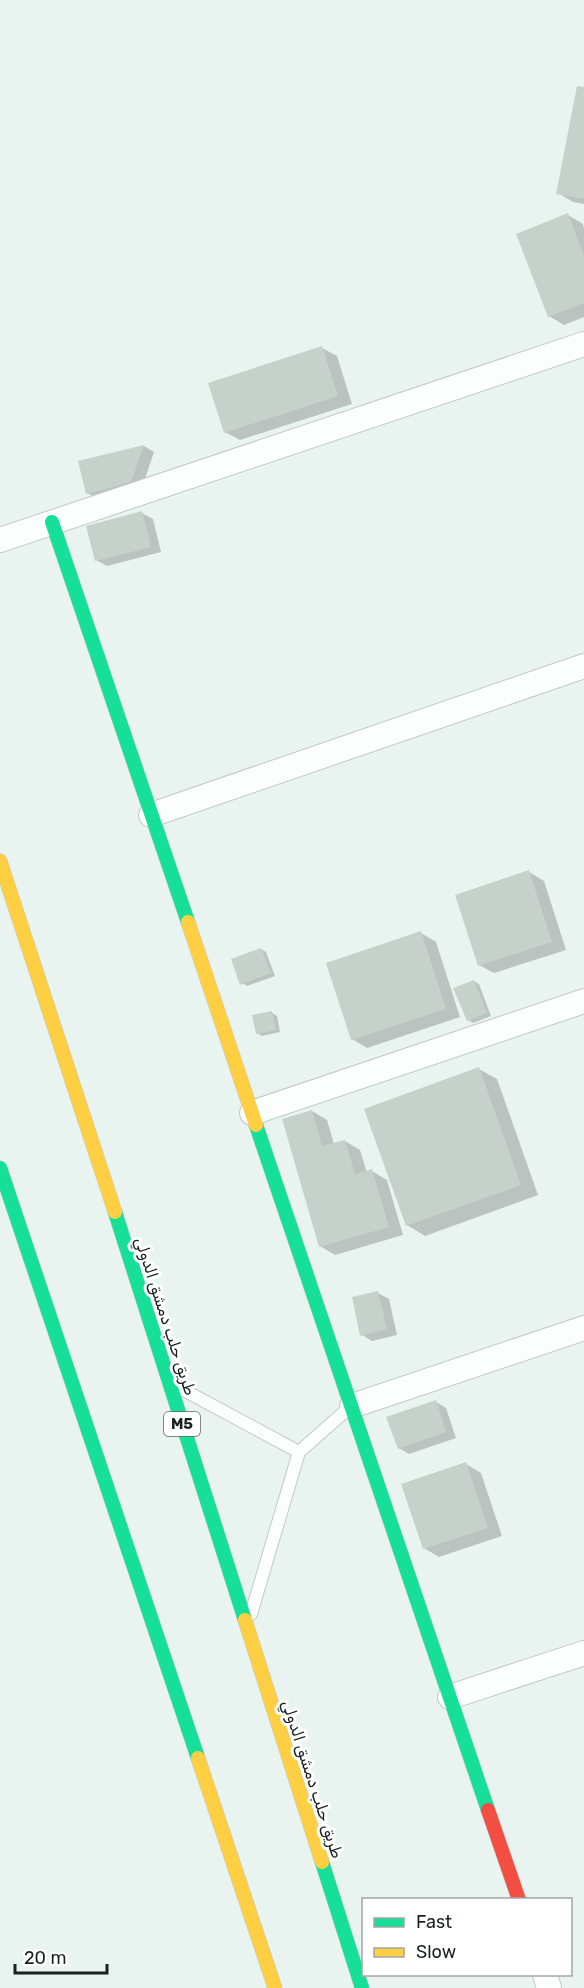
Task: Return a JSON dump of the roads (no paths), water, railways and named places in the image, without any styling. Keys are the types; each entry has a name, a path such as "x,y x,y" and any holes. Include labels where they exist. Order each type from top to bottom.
{"main road":[{"path":"52,522 519,1898"},
{"name":"طريق حلب دمشق الدولي","path":"0,861 59,1035 362,1988"},
{"path":"0,1168 274,1988"}],"street":[{"path":"0,540 584,344"},
{"path":"151,815 584,666"},
{"path":"252,1113 584,1001"},
{"path":"352,1406 584,1328"},
{"path":"450,1698 584,1653"}],"lane":[{"path":"169,1382 299,1452"},
{"path":"247,1627 299,1452 352,1406"}]}
